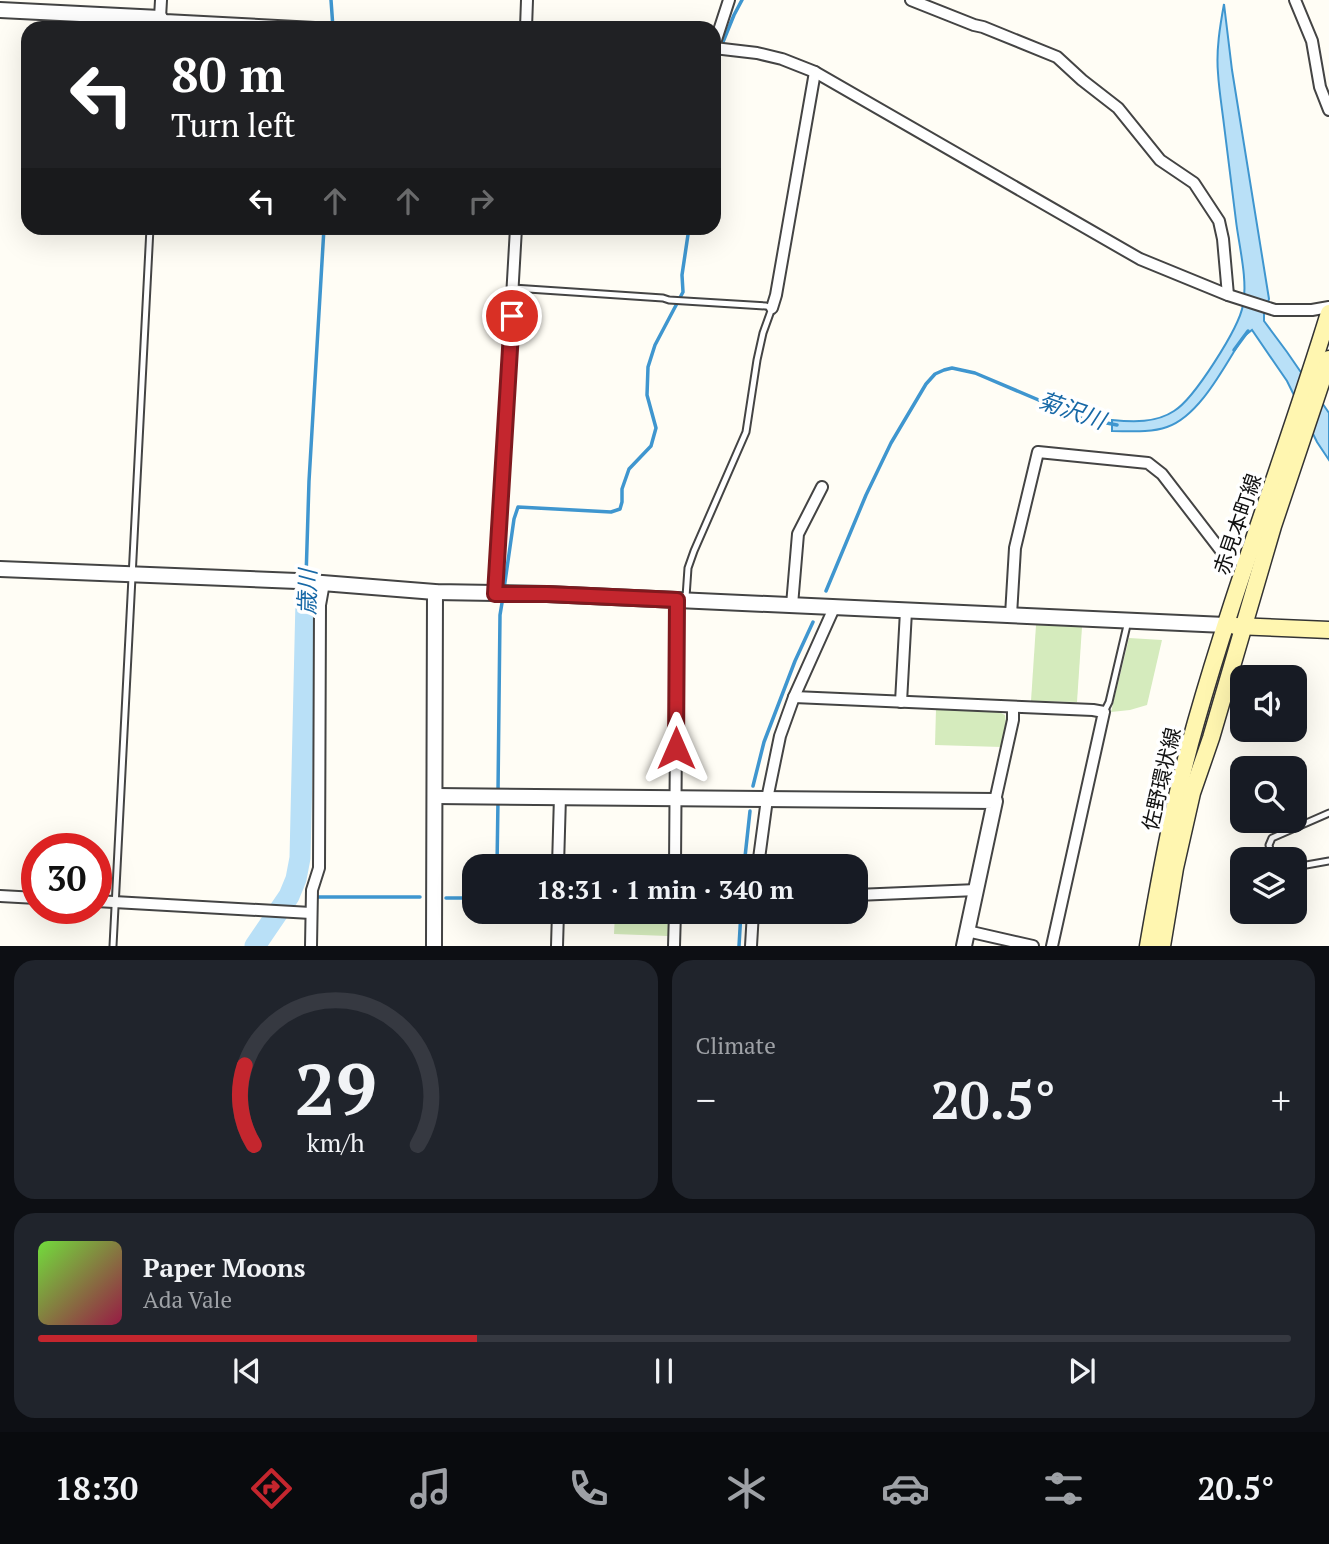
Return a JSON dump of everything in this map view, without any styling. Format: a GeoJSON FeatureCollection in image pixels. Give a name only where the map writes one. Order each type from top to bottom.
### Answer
{"type":"FeatureCollection","features":[{"type":"Feature","properties":{"kind":"main road"},"geometry":{"type":"LineString","coordinates":[[1300,424],[1317,376],[1329,313]]}},
{"type":"Feature","properties":{"kind":"main road"},"geometry":{"type":"LineString","coordinates":[[1317,376],[1329,359]]}},
{"type":"Feature","properties":{"kind":"main road","name":"赤見本町線"},"geometry":{"type":"LineString","coordinates":[[1225,625],[1245,563],[1300,424]]}},
{"type":"Feature","properties":{"kind":"main road","name":"赤見本町線"},"geometry":{"type":"LineString","coordinates":[[1243,626],[1300,424]]}},
{"type":"Feature","properties":{"kind":"main road"},"geometry":{"type":"LineString","coordinates":[[1225,625],[1329,630]]}},
{"type":"Feature","properties":{"kind":"main road","name":"佐野環状線"},"geometry":{"type":"LineString","coordinates":[[1149,946],[1178,792],[1225,625]]}},
{"type":"Feature","properties":{"kind":"main road","name":"佐野環状線"},"geometry":{"type":"LineString","coordinates":[[1162,946],[1175,868],[1192,793],[1243,626]]}},
{"type":"Feature","properties":{"kind":"street"},"geometry":{"type":"LineString","coordinates":[[160,21],[161,0]]}},
{"type":"Feature","properties":{"kind":"street"},"geometry":{"type":"LineString","coordinates":[[526,21],[527,0]]}},
{"type":"Feature","properties":{"kind":"street"},"geometry":{"type":"LineString","coordinates":[[721,25],[729,0]]}},
{"type":"Feature","properties":{"kind":"street"},"geometry":{"type":"LineString","coordinates":[[911,0],[1057,57],[1118,108],[1160,160],[1194,183],[1208,202],[1221,230],[1228,295]]}},
{"type":"Feature","properties":{"kind":"street"},"geometry":{"type":"LineString","coordinates":[[1295,0],[1312,41],[1320,88],[1329,110]]}},
{"type":"Feature","properties":{"kind":"street"},"geometry":{"type":"LineString","coordinates":[[0,10],[135,21]]}},
{"type":"Feature","properties":{"kind":"street"},"geometry":{"type":"LineString","coordinates":[[163,21],[184,21]]}},
{"type":"Feature","properties":{"kind":"street"},"geometry":{"type":"LineString","coordinates":[[721,48],[782,59],[815,72],[1140,259],[1228,295],[1268,308],[1284,311],[1329,307]]}},
{"type":"Feature","properties":{"kind":"street"},"geometry":{"type":"LineString","coordinates":[[772,308],[815,72]]}},
{"type":"Feature","properties":{"kind":"street"},"geometry":{"type":"LineString","coordinates":[[495,594],[516,235]]}},
{"type":"Feature","properties":{"kind":"street"},"geometry":{"type":"LineString","coordinates":[[1011,615],[1015,548],[1038,452],[1149,463],[1163,474],[1222,552],[1245,563]]}},
{"type":"Feature","properties":{"kind":"street"},"geometry":{"type":"LineString","coordinates":[[792,606],[798,534],[822,487]]}},
{"type":"Feature","properties":{"kind":"street"},"geometry":{"type":"LineString","coordinates":[[0,569],[311,582],[435,592],[547,594],[1225,625]]}},
{"type":"Feature","properties":{"kind":"street"},"geometry":{"type":"LineString","coordinates":[[311,582],[320,605],[319,868],[312,890],[311,946]]}},
{"type":"Feature","properties":{"kind":"street"},"geometry":{"type":"LineString","coordinates":[[434,946],[435,592]]}},
{"type":"Feature","properties":{"kind":"street"},"geometry":{"type":"LineString","coordinates":[[675,854],[682,600]]}},
{"type":"Feature","properties":{"kind":"street"},"geometry":{"type":"LineString","coordinates":[[760,854],[780,736],[794,697],[834,608]]}},
{"type":"Feature","properties":{"kind":"street"},"geometry":{"type":"LineString","coordinates":[[901,702],[906,611]]}},
{"type":"Feature","properties":{"kind":"street"},"geometry":{"type":"LineString","coordinates":[[794,697],[1104,712],[1052,946]]}},
{"type":"Feature","properties":{"kind":"street"},"geometry":{"type":"LineString","coordinates":[[1013,707],[1013,720],[966,938],[1033,946]]}},
{"type":"Feature","properties":{"kind":"street"},"geometry":{"type":"LineString","coordinates":[[436,796],[995,801]]}},
{"type":"Feature","properties":{"kind":"street"},"geometry":{"type":"LineString","coordinates":[[558,854],[560,796]]}},
{"type":"Feature","properties":{"kind":"street"},"geometry":{"type":"LineString","coordinates":[[868,895],[977,890]]}},
{"type":"Feature","properties":{"kind":"street"},"geometry":{"type":"LineString","coordinates":[[0,896],[21,897]]}},
{"type":"Feature","properties":{"kind":"street"},"geometry":{"type":"LineString","coordinates":[[112,902],[311,913]]}},
{"type":"Feature","properties":{"kind":"street"},"geometry":{"type":"LineString","coordinates":[[557,946],[558,924]]}},
{"type":"Feature","properties":{"kind":"street"},"geometry":{"type":"LineString","coordinates":[[674,946],[675,924]]}},
{"type":"Feature","properties":{"kind":"street"},"geometry":{"type":"LineString","coordinates":[[751,946],[752,924]]}},
{"type":"Feature","properties":{"kind":"lane"},"geometry":{"type":"LineString","coordinates":[[113,946],[150,235]]}},
{"type":"Feature","properties":{"kind":"lane"},"geometry":{"type":"LineString","coordinates":[[513,288],[772,308],[757,359],[746,432],[694,551],[682,600]]}},
{"type":"Feature","properties":{"kind":"lane"},"geometry":{"type":"LineString","coordinates":[[1104,712],[1109,702],[1128,621]]}},
{"type":"Feature","properties":{"kind":"lane"},"geometry":{"type":"LineString","coordinates":[[1269,847],[1272,838],[1329,813]]}},
{"type":"Feature","properties":{"kind":"lane"},"geometry":{"type":"LineString","coordinates":[[1307,865],[1329,861]]}},
{"type":"Feature","properties":{"kind":"green space"},"geometry":{"type":"Polygon","coordinates":[[[1036,625],[1082,627],[1077,702],[1031,701],[1036,625]]]}},
{"type":"Feature","properties":{"kind":"green space"},"geometry":{"type":"Polygon","coordinates":[[[1129,638],[1162,640],[1147,705],[1111,712],[1129,638]]]}},
{"type":"Feature","properties":{"kind":"green space"},"geometry":{"type":"Polygon","coordinates":[[[936,709],[999,712],[1005,715],[1001,747],[935,745],[936,709]]]}},
{"type":"Feature","properties":{"kind":"green space"},"geometry":{"type":"Polygon","coordinates":[[[614,924],[668,924],[668,936],[614,934],[614,924]]]}},
{"type":"Feature","properties":{"kind":"water"},"geometry":{"type":"Polygon","coordinates":[[[1224,4],[1269,299],[1264,321],[1329,413],[1329,460],[1317,442],[1287,381],[1252,330],[1243,337],[1201,401],[1179,421],[1154,430],[1112,431],[1112,420],[1152,420],[1167,415],[1183,404],[1225,345],[1243,305],[1244,274],[1218,73],[1218,47],[1224,4]]]}},
{"type":"Feature","properties":{"kind":"waterway","name":"歳川"},"geometry":{"type":"LineString","coordinates":[[331,0],[332,21]]}},
{"type":"Feature","properties":{"kind":"waterway"},"geometry":{"type":"LineString","coordinates":[[721,47],[742,0]]}},
{"type":"Feature","properties":{"kind":"waterway","name":"歳川"},"geometry":{"type":"LineString","coordinates":[[306,578],[324,235]]}},
{"type":"Feature","properties":{"kind":"waterway"},"geometry":{"type":"LineString","coordinates":[[504,589],[518,507],[611,512],[620,509],[622,489],[629,469],[651,446],[656,428],[647,395],[648,367],[655,345],[683,292],[682,275],[688,235]]}},
{"type":"Feature","properties":{"kind":"waterway","name":"菊沢川"},"geometry":{"type":"LineString","coordinates":[[1234,350],[1248,331]]}},
{"type":"Feature","properties":{"kind":"waterway","name":"菊沢川"},"geometry":{"type":"LineString","coordinates":[[826,591],[891,443],[926,384],[935,374],[952,368],[975,373],[1081,418],[1117,425]]}},
{"type":"Feature","properties":{"kind":"waterway","name":"歳川"},"geometry":{"type":"LineString","coordinates":[[306,586],[306,600]]}},
{"type":"Feature","properties":{"kind":"waterway"},"geometry":{"type":"LineString","coordinates":[[498,792],[500,615],[503,597]]}},
{"type":"Feature","properties":{"kind":"waterway","name":"歳川"},"geometry":{"type":"LineString","coordinates":[[255,946],[289,896],[300,858],[306,600]]}},
{"type":"Feature","properties":{"kind":"waterway","name":"菊沢川"},"geometry":{"type":"LineString","coordinates":[[753,786],[764,742],[813,622]]}},
{"type":"Feature","properties":{"kind":"waterway"},"geometry":{"type":"LineString","coordinates":[[497,854],[498,800]]}},
{"type":"Feature","properties":{"kind":"waterway","name":"菊沢川"},"geometry":{"type":"LineString","coordinates":[[745,854],[750,811]]}},
{"type":"Feature","properties":{"kind":"waterway"},"geometry":{"type":"LineString","coordinates":[[315,897],[420,897]]}},
{"type":"Feature","properties":{"kind":"waterway"},"geometry":{"type":"LineString","coordinates":[[446,898],[462,898]]}},
{"type":"Feature","properties":{"kind":"waterway","name":"菊沢川"},"geometry":{"type":"LineString","coordinates":[[739,946],[740,924]]}},
{"type":"Feature","properties":{"kind":"route"},"geometry":{"type":"LineString","coordinates":[[512,316],[495,594],[677,600],[676,748]]}}]}
